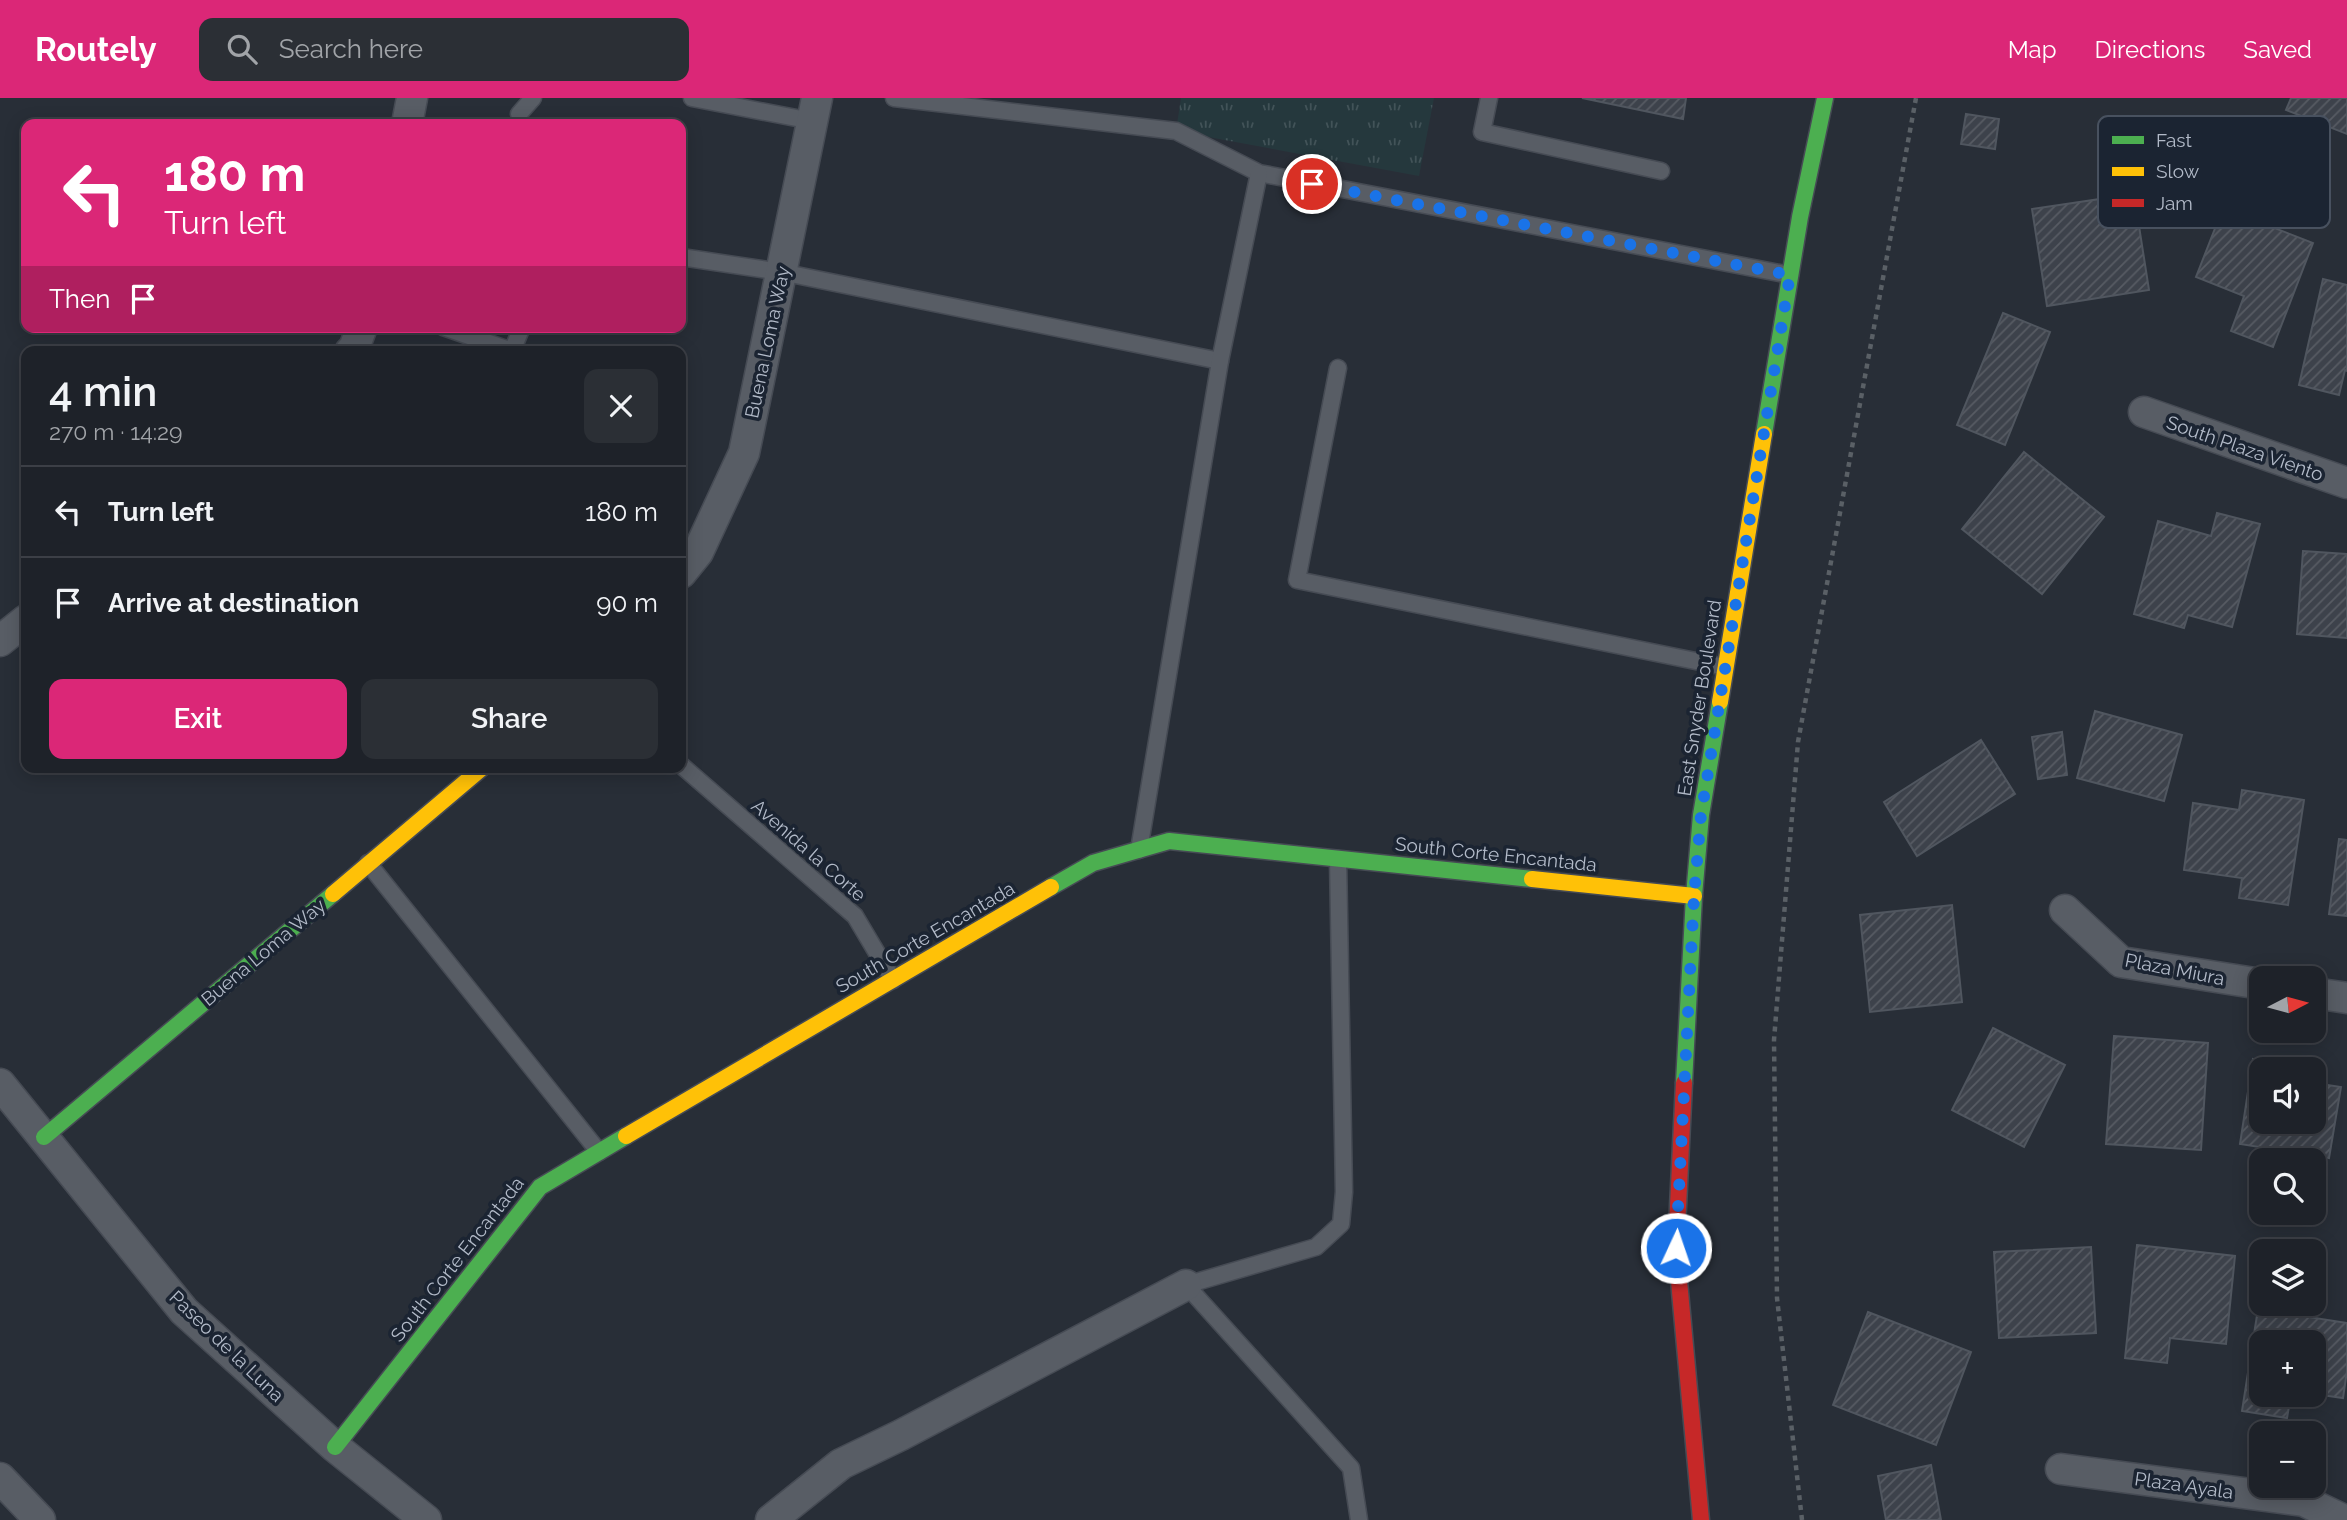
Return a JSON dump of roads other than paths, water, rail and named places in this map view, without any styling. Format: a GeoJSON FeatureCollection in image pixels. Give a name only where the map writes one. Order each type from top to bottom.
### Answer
{"type":"FeatureCollection","features":[{"type":"Feature","properties":{"kind":"street"},"geometry":{"type":"LineString","coordinates":[[408,119],[412,98]]}},
{"type":"Feature","properties":{"kind":"street","name":"East Snyder Boulevard"},"geometry":{"type":"LineString","coordinates":[[1701,1520],[1676,1248],[1694,896],[1701,815],[1790,275],[1825,98]]}},
{"type":"Feature","properties":{"kind":"street","name":"Buena Loma Way"},"geometry":{"type":"LineString","coordinates":[[686,567],[698,552],[744,453],[815,110]]}},
{"type":"Feature","properties":{"kind":"street","name":"South Plaza Viento"},"geometry":{"type":"LineString","coordinates":[[2144,412],[2347,483]]}},
{"type":"Feature","properties":{"kind":"street"},"geometry":{"type":"LineString","coordinates":[[0,641],[21,624]]}},
{"type":"Feature","properties":{"kind":"street","name":"Buena Loma Way"},"geometry":{"type":"LineString","coordinates":[[44,1136],[476,773]]}},
{"type":"Feature","properties":{"kind":"street","name":"South Corte Encantada"},"geometry":{"type":"LineString","coordinates":[[335,1447],[540,1186],[1093,863],[1169,841],[1694,896]]}},
{"type":"Feature","properties":{"kind":"street","name":"Plaza Miura"},"geometry":{"type":"LineString","coordinates":[[2065,910],[2121,961],[2249,982]]}},
{"type":"Feature","properties":{"kind":"street"},"geometry":{"type":"LineString","coordinates":[[2326,995],[2347,998]]}},
{"type":"Feature","properties":{"kind":"street","name":"Paseo de la Luna"},"geometry":{"type":"LineString","coordinates":[[0,1084],[184,1311],[335,1447],[426,1520]]}},
{"type":"Feature","properties":{"kind":"street"},"geometry":{"type":"LineString","coordinates":[[771,1520],[841,1464],[1186,1285]]}},
{"type":"Feature","properties":{"kind":"street","name":"Plaza Ayala"},"geometry":{"type":"LineString","coordinates":[[2061,1469],[2304,1501],[2344,1520]]}},
{"type":"Feature","properties":{"kind":"street"},"geometry":{"type":"LineString","coordinates":[[0,1478],[40,1520]]}},
{"type":"Feature","properties":{"kind":"lane"},"geometry":{"type":"LineString","coordinates":[[519,114],[533,98]]}},
{"type":"Feature","properties":{"kind":"lane"},"geometry":{"type":"LineString","coordinates":[[692,98],[815,110]]}},
{"type":"Feature","properties":{"kind":"lane"},"geometry":{"type":"LineString","coordinates":[[894,98],[1176,131],[1259,173],[1790,275]]}},
{"type":"Feature","properties":{"kind":"lane"},"geometry":{"type":"LineString","coordinates":[[1489,98],[1482,132],[1661,171]]}},
{"type":"Feature","properties":{"kind":"lane"},"geometry":{"type":"LineString","coordinates":[[1139,850],[1220,361],[1259,173]]}},
{"type":"Feature","properties":{"kind":"lane"},"geometry":{"type":"LineString","coordinates":[[686,258],[781,272],[1220,361]]}},
{"type":"Feature","properties":{"kind":"lane"},"geometry":{"type":"LineString","coordinates":[[460,333],[498,346]]}},
{"type":"Feature","properties":{"kind":"lane"},"geometry":{"type":"LineString","coordinates":[[1339,368],[1297,580],[1725,667]]}},
{"type":"Feature","properties":{"kind":"lane","name":"Avenida la Corte"},"geometry":{"type":"LineString","coordinates":[[686,769],[855,916],[893,980]]}},
{"type":"Feature","properties":{"kind":"lane"},"geometry":{"type":"LineString","coordinates":[[1338,859],[1344,1192],[1341,1224],[1316,1247],[1186,1285],[1351,1468],[1359,1520]]}},
{"type":"Feature","properties":{"kind":"lane"},"geometry":{"type":"LineString","coordinates":[[368,863],[598,1152]]}}]}
